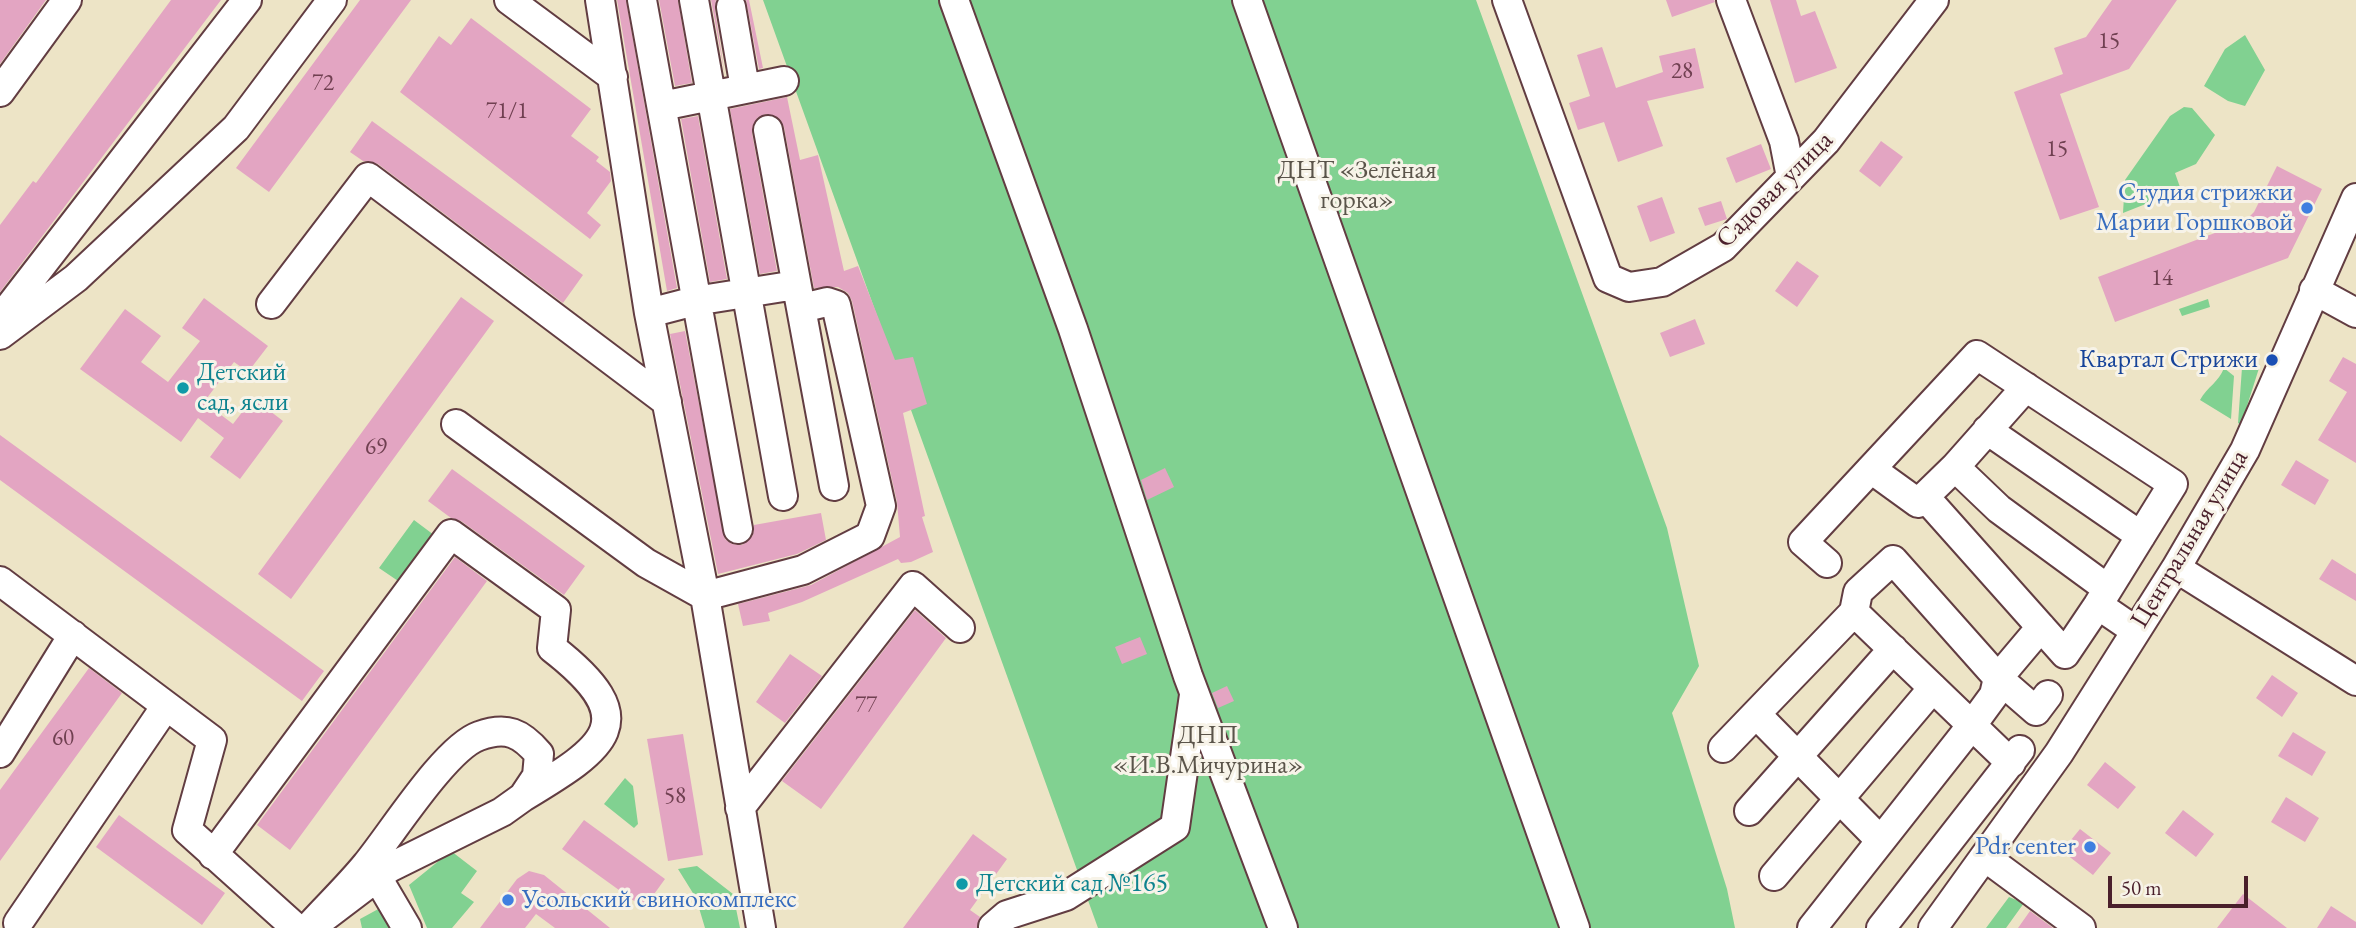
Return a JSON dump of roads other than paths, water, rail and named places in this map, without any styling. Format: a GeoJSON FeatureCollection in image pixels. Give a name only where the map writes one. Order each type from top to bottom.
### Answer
{"type":"FeatureCollection","features":[{"type":"Feature","properties":{"kind":"street"},"geometry":{"type":"LineString","coordinates":[[0,92],[67,0]]}},
{"type":"Feature","properties":{"kind":"street"},"geometry":{"type":"LineString","coordinates":[[0,319],[247,0]]}},
{"type":"Feature","properties":{"kind":"street"},"geometry":{"type":"LineString","coordinates":[[0,335],[76,278],[236,128],[332,0]]}},
{"type":"Feature","properties":{"kind":"street"},"geometry":{"type":"LineString","coordinates":[[509,0],[613,77]]}},
{"type":"Feature","properties":{"kind":"street"},"geometry":{"type":"LineString","coordinates":[[600,0],[649,313],[705,596],[761,928]]}},
{"type":"Feature","properties":{"kind":"street"},"geometry":{"type":"LineString","coordinates":[[642,0],[658,102],[662,106],[738,528]]}},
{"type":"Feature","properties":{"kind":"street"},"geometry":{"type":"LineString","coordinates":[[694,0],[783,496]]}},
{"type":"Feature","properties":{"kind":"street"},"geometry":{"type":"LineString","coordinates":[[954,0],[1073,329],[1195,692],[1283,928]]}},
{"type":"Feature","properties":{"kind":"street"},"geometry":{"type":"LineString","coordinates":[[1247,0],[1575,928]]}},
{"type":"Feature","properties":{"kind":"street","name":"Садовая улица"},"geometry":{"type":"LineString","coordinates":[[1507,0],[1608,278],[1629,287],[1662,282],[1723,247],[1826,141],[1934,0]]}},
{"type":"Feature","properties":{"kind":"street"},"geometry":{"type":"LineString","coordinates":[[1731,0],[1784,141],[1791,177]]}},
{"type":"Feature","properties":{"kind":"street"},"geometry":{"type":"LineString","coordinates":[[731,7],[745,88]]}},
{"type":"Feature","properties":{"kind":"street"},"geometry":{"type":"LineString","coordinates":[[662,106],[784,81]]}},
{"type":"Feature","properties":{"kind":"street"},"geometry":{"type":"LineString","coordinates":[[768,130],[834,486]]}},
{"type":"Feature","properties":{"kind":"street"},"geometry":{"type":"LineString","coordinates":[[271,304],[368,177],[667,402]]}},
{"type":"Feature","properties":{"kind":"street","name":"Центральная улица"},"geometry":{"type":"LineString","coordinates":[[1933,928],[2059,753],[2176,568],[2245,450],[2356,198]]}},
{"type":"Feature","properties":{"kind":"street"},"geometry":{"type":"LineString","coordinates":[[2314,290],[2356,313]]}},
{"type":"Feature","properties":{"kind":"street"},"geometry":{"type":"LineString","coordinates":[[456,424],[646,563],[705,596],[813,566],[870,536],[881,506],[836,305],[799,296],[747,293],[695,301],[649,313]]}},
{"type":"Feature","properties":{"kind":"street"},"geometry":{"type":"LineString","coordinates":[[1827,563],[1803,542],[1977,355],[2173,484],[2065,654],[1924,496]]}},
{"type":"Feature","properties":{"kind":"street"},"geometry":{"type":"LineString","coordinates":[[1871,469],[1918,503],[1955,467],[2025,387]]}},
{"type":"Feature","properties":{"kind":"street"},"geometry":{"type":"LineString","coordinates":[[1987,430],[2141,536]]}},
{"type":"Feature","properties":{"kind":"street"},"geometry":{"type":"LineString","coordinates":[[1955,467],[1998,509],[2103,597],[2136,631]]}},
{"type":"Feature","properties":{"kind":"street"},"geometry":{"type":"LineString","coordinates":[[213,855],[450,534],[556,610],[551,648],[580,670],[601,696],[608,720],[598,745],[584,758],[502,812],[371,872]]}},
{"type":"Feature","properties":{"kind":"street"},"geometry":{"type":"LineString","coordinates":[[1723,748],[1854,612],[1858,592],[1893,560],[1998,678],[2036,711],[2048,695]]}},
{"type":"Feature","properties":{"kind":"street"},"geometry":{"type":"LineString","coordinates":[[2176,568],[2356,681]]}},
{"type":"Feature","properties":{"kind":"street"},"geometry":{"type":"LineString","coordinates":[[0,581],[212,740],[187,830],[296,928]]}},
{"type":"Feature","properties":{"kind":"street"},"geometry":{"type":"LineString","coordinates":[[740,808],[913,586],[960,628]]}},
{"type":"Feature","properties":{"kind":"street"},"geometry":{"type":"LineString","coordinates":[[1854,612],[1972,725],[2015,756],[1881,928]]}},
{"type":"Feature","properties":{"kind":"street"},"geometry":{"type":"LineString","coordinates":[[1812,928],[1879,839],[1972,725],[1994,695],[1998,678],[2041,628]]}},
{"type":"Feature","properties":{"kind":"street"},"geometry":{"type":"LineString","coordinates":[[0,753],[74,635]]}},
{"type":"Feature","properties":{"kind":"street"},"geometry":{"type":"LineString","coordinates":[[1749,811],[1893,649]]}},
{"type":"Feature","properties":{"kind":"street"},"geometry":{"type":"LineString","coordinates":[[1774,876],[1933,688]]}},
{"type":"Feature","properties":{"kind":"street"},"geometry":{"type":"LineString","coordinates":[[993,927],[1007,915],[1066,896],[1175,827],[1195,692]]}},
{"type":"Feature","properties":{"kind":"street"},"geometry":{"type":"LineString","coordinates":[[18,923],[166,706]]}},
{"type":"Feature","properties":{"kind":"street"},"geometry":{"type":"LineString","coordinates":[[1756,714],[1796,758],[1879,839]]}},
{"type":"Feature","properties":{"kind":"street"},"geometry":{"type":"LineString","coordinates":[[309,928],[371,872],[426,787],[476,737],[502,731],[525,737],[539,754],[537,776],[523,797]]}},
{"type":"Feature","properties":{"kind":"street"},"geometry":{"type":"LineString","coordinates":[[1984,857],[2081,928]]}},
{"type":"Feature","properties":{"kind":"street"},"geometry":{"type":"LineString","coordinates":[[371,872],[407,928]]}},
{"type":"Feature","properties":{"kind":"place","name":"Студия стрижки Марии Горшковой"},"geometry":{"type":"Point","coordinates":[2307,208]}},
{"type":"Feature","properties":{"kind":"place","name":"Квартал Стрижи"},"geometry":{"type":"Point","coordinates":[2272,360]}},
{"type":"Feature","properties":{"kind":"place","name":"Детский сад, ясли"},"geometry":{"type":"Point","coordinates":[183,388]}},
{"type":"Feature","properties":{"kind":"place","name":"Pdr center"},"geometry":{"type":"Point","coordinates":[2090,847]}},
{"type":"Feature","properties":{"kind":"place","name":"Детский сад №165"},"geometry":{"type":"Point","coordinates":[962,884]}},
{"type":"Feature","properties":{"kind":"place","name":"Усольский свинокомплекс"},"geometry":{"type":"Point","coordinates":[508,900]}},
{"type":"Feature","properties":{"kind":"park label","name":"ДНТ «Зелёная горка»"},"geometry":{"type":"Point","coordinates":[1357,186]}},
{"type":"Feature","properties":{"kind":"park label","name":"ДНП «И.В.Мичурина»"},"geometry":{"type":"Point","coordinates":[1208,751]}}]}
